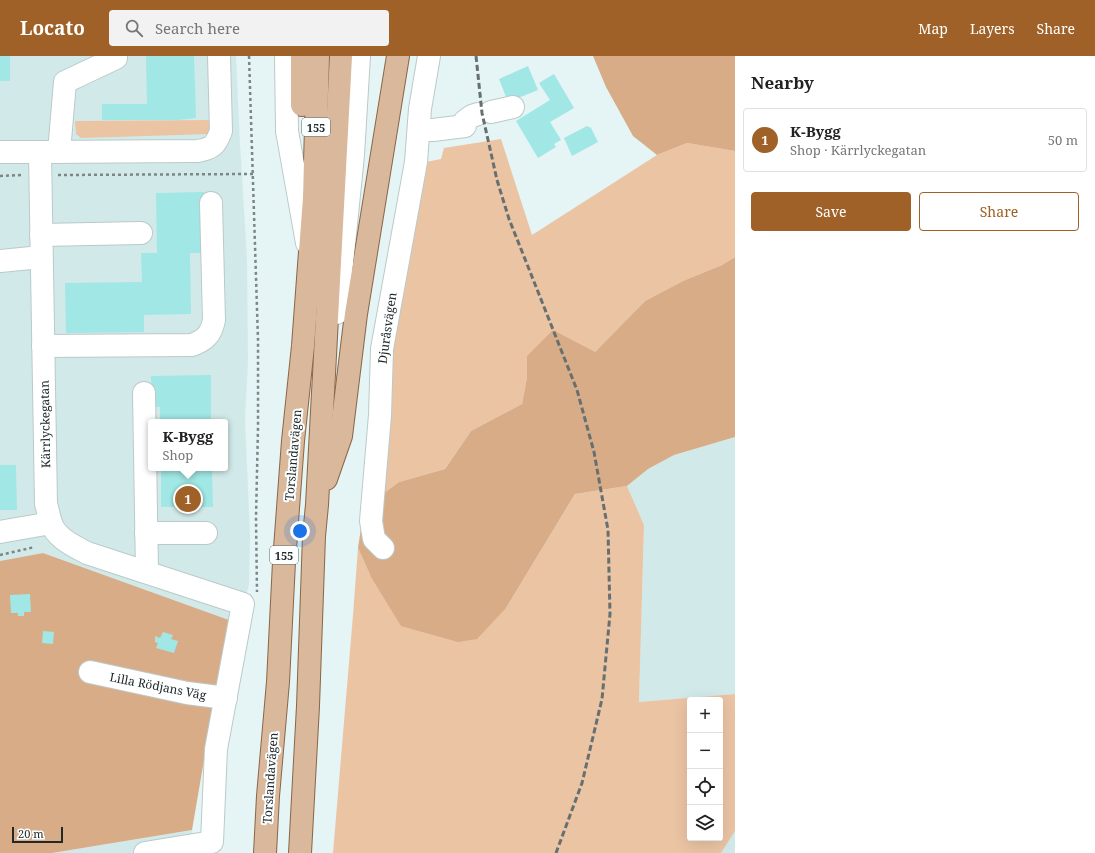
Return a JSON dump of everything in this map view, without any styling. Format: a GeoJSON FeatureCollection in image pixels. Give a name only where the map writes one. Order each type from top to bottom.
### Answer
{"type":"FeatureCollection","features":[{"type":"Feature","properties":{"kind":"main road"},"geometry":{"type":"LineString","coordinates":[[302,56],[302,122],[314,198]]}},
{"type":"Feature","properties":{"kind":"main road","name":"Torslandavägen"},"geometry":{"type":"LineString","coordinates":[[265,853],[268,796],[278,682],[284,562],[314,198],[318,56]]}},
{"type":"Feature","properties":{"kind":"main road","name":"Torslandavägen"},"geometry":{"type":"LineString","coordinates":[[300,853],[308,706],[314,536],[317,505],[340,56]]}},
{"type":"Feature","properties":{"kind":"main road"},"geometry":{"type":"LineString","coordinates":[[317,505],[341,436],[356,314],[398,56]]}},
{"type":"Feature","properties":{"kind":"street"},"geometry":{"type":"LineString","coordinates":[[0,152],[197,151],[207,149],[218,139],[221,130],[219,56]]}},
{"type":"Feature","properties":{"kind":"street"},"geometry":{"type":"LineString","coordinates":[[286,56],[287,131],[310,257]]}},
{"type":"Feature","properties":{"kind":"street"},"geometry":{"type":"LineString","coordinates":[[317,505],[353,155],[359,56]]}},
{"type":"Feature","properties":{"kind":"street","name":"Djuråsvägen"},"geometry":{"type":"LineString","coordinates":[[383,548],[374,539],[371,521],[380,415],[382,349],[416,162],[420,109],[429,56]]}},
{"type":"Feature","properties":{"kind":"street","name":"Kärrlyckegatan"},"geometry":{"type":"LineString","coordinates":[[116,58],[65,82],[49,152],[40,175],[46,504],[51,523],[57,533],[70,544],[87,552],[147,572],[250,600]]}},
{"type":"Feature","properties":{"kind":"street"},"geometry":{"type":"LineString","coordinates":[[419,130],[433,130],[513,106]]}},
{"type":"Feature","properties":{"kind":"street"},"geometry":{"type":"LineString","coordinates":[[43,346],[192,345],[199,342],[212,330],[214,320],[211,203]]}},
{"type":"Feature","properties":{"kind":"street"},"geometry":{"type":"LineString","coordinates":[[41,235],[141,233]]}},
{"type":"Feature","properties":{"kind":"street"},"geometry":{"type":"LineString","coordinates":[[0,261],[41,257]]}},
{"type":"Feature","properties":{"kind":"street"},"geometry":{"type":"LineString","coordinates":[[144,393],[147,572]]}},
{"type":"Feature","properties":{"kind":"street"},"geometry":{"type":"LineString","coordinates":[[0,532],[51,523]]}},
{"type":"Feature","properties":{"kind":"street"},"geometry":{"type":"LineString","coordinates":[[146,533],[206,533]]}},
{"type":"Feature","properties":{"kind":"street"},"geometry":{"type":"LineString","coordinates":[[146,853],[212,842],[216,749],[226,698],[250,600]]}},
{"type":"Feature","properties":{"kind":"street","name":"Lilla Rödjans Väg"},"geometry":{"type":"LineString","coordinates":[[90,672],[187,693],[226,698]]}},
{"type":"Feature","properties":{"kind":"path"},"geometry":{"type":"LineString","coordinates":[[249,56],[258,340],[256,518],[250,600]]}},
{"type":"Feature","properties":{"kind":"path"},"geometry":{"type":"LineString","coordinates":[[0,176],[253,174]]}},
{"type":"Feature","properties":{"kind":"shaded area"},"geometry":{"type":"Polygon","coordinates":[[[0,56],[236,56],[247,259],[248,362],[245,418],[250,535],[249,584],[240,624],[43,553],[0,561],[0,56]]]}},
{"type":"Feature","properties":{"kind":"shaded area"},"geometry":{"type":"Polygon","coordinates":[[[593,56],[735,56],[735,151],[687,143],[657,155],[633,136],[606,87],[593,56]]]}},
{"type":"Feature","properties":{"kind":"shaded area"},"geometry":{"type":"Polygon","coordinates":[[[213,120],[211,134],[81,138],[76,134],[75,121],[213,120]]]}},
{"type":"Feature","properties":{"kind":"shaded area"},"geometry":{"type":"Polygon","coordinates":[[[501,139],[532,235],[657,155],[687,143],[735,151],[735,257],[722,265],[683,281],[645,301],[595,352],[527,356],[527,377],[522,404],[471,431],[445,469],[399,482],[364,508],[406,166],[441,159],[444,148],[501,139]]]}},
{"type":"Feature","properties":{"kind":"shaded area"},"geometry":{"type":"Polygon","coordinates":[[[735,257],[735,437],[674,455],[648,469],[627,486],[575,494],[506,608],[477,639],[458,642],[401,626],[371,577],[358,548],[364,508],[399,482],[445,469],[471,431],[522,404],[527,377],[527,356],[553,330],[595,352],[645,301],[683,281],[722,265],[735,257]]]}},
{"type":"Feature","properties":{"kind":"shaded area"},"geometry":{"type":"Polygon","coordinates":[[[735,437],[735,694],[639,702],[644,525],[627,486],[648,469],[674,455],[735,437]]]}},
{"type":"Feature","properties":{"kind":"shaded area"},"geometry":{"type":"Polygon","coordinates":[[[627,486],[644,525],[639,702],[687,698],[687,841],[723,841],[723,697],[699,697],[735,694],[735,831],[721,853],[333,853],[358,548],[371,577],[506,608],[575,494],[627,486]]]}},
{"type":"Feature","properties":{"kind":"shaded area"},"geometry":{"type":"Polygon","coordinates":[[[43,553],[240,624],[209,731],[192,830],[52,853],[0,853],[0,561],[43,553]]]}},
{"type":"Feature","properties":{"kind":"shaded area"},"geometry":{"type":"Polygon","coordinates":[[[192,830],[193,853],[52,853],[192,830]]]}},
{"type":"Feature","properties":{"kind":"shaded area"},"geometry":{"type":"Polygon","coordinates":[[[735,831],[735,853],[721,853],[735,831]]]}},
{"type":"Feature","properties":{"kind":"building"},"geometry":{"type":"Polygon","coordinates":[[[0,56],[10,56],[10,81],[0,81],[0,56]]]}},
{"type":"Feature","properties":{"kind":"building"},"geometry":{"type":"Polygon","coordinates":[[[146,56],[194,56],[196,118],[178,120],[102,120],[102,104],[147,104],[146,56]]]}},
{"type":"Feature","properties":{"kind":"building"},"geometry":{"type":"Polygon","coordinates":[[[528,66],[538,90],[508,102],[499,79],[528,66]]]}},
{"type":"Feature","properties":{"kind":"building"},"geometry":{"type":"Polygon","coordinates":[[[554,74],[574,108],[550,122],[561,140],[554,144],[556,147],[538,158],[516,121],[550,100],[539,83],[554,74]]]}},
{"type":"Feature","properties":{"kind":"building"},"geometry":{"type":"Polygon","coordinates":[[[587,126],[591,128],[598,142],[572,156],[564,138],[587,126]]]}},
{"type":"Feature","properties":{"kind":"building"},"geometry":{"type":"Polygon","coordinates":[[[204,192],[205,253],[190,253],[191,314],[144,315],[144,332],[66,333],[65,283],[142,282],[141,253],[157,253],[156,193],[204,192]]]}},
{"type":"Feature","properties":{"kind":"building"},"geometry":{"type":"Polygon","coordinates":[[[211,375],[211,419],[160,419],[160,407],[152,407],[151,376],[211,375]]]}},
{"type":"Feature","properties":{"kind":"building"},"geometry":{"type":"Polygon","coordinates":[[[0,465],[16,465],[17,510],[0,510],[0,465]]]}},
{"type":"Feature","properties":{"kind":"building"},"geometry":{"type":"Polygon","coordinates":[[[161,471],[212,471],[213,507],[161,507],[161,471]]]}},
{"type":"Feature","properties":{"kind":"building"},"geometry":{"type":"Polygon","coordinates":[[[30,594],[31,612],[24,612],[24,616],[18,616],[18,613],[11,613],[10,595],[30,594]]]}},
{"type":"Feature","properties":{"kind":"building"},"geometry":{"type":"Polygon","coordinates":[[[43,631],[54,632],[53,644],[42,643],[43,631]]]}},
{"type":"Feature","properties":{"kind":"building"},"geometry":{"type":"Polygon","coordinates":[[[163,632],[173,635],[171,639],[178,641],[174,653],[156,648],[158,643],[155,642],[155,636],[160,638],[163,632]]]}},
{"type":"Feature","properties":{"kind":"railway"},"geometry":{"type":"LineString","coordinates":[[476,56],[482,113],[497,180],[509,219],[577,390],[594,452],[608,530],[610,614],[602,699],[582,783],[556,853]]}},
{"type":"Feature","properties":{"kind":"place","name":"K-Bygg"},"geometry":{"type":"Point","coordinates":[188,499]}}]}
